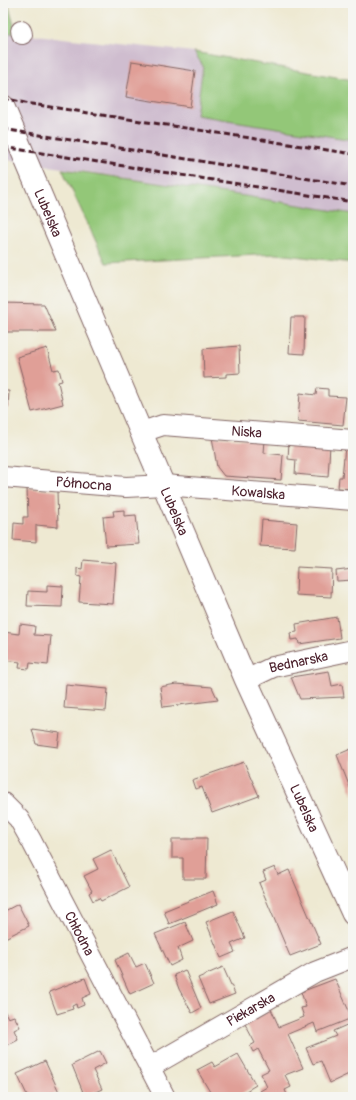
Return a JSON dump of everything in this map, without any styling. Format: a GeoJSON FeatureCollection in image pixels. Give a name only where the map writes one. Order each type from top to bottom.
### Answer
{"type":"FeatureCollection","features":[{"type":"Feature","properties":{"kind":"main road","name":"Lubelska"},"geometry":{"type":"LineString","coordinates":[[3,106],[246,680],[353,914]]}},
{"type":"Feature","properties":{"kind":"street","name":"Niska"},"geometry":{"type":"LineString","coordinates":[[142,432],[163,425],[353,440]]}},
{"type":"Feature","properties":{"kind":"street","name":"Północna"},"geometry":{"type":"LineString","coordinates":[[3,477],[126,487],[164,485]]}},
{"type":"Feature","properties":{"kind":"street","name":"Kowalska"},"geometry":{"type":"LineString","coordinates":[[164,485],[353,500]]}},
{"type":"Feature","properties":{"kind":"street","name":"Bednarska"},"geometry":{"type":"LineString","coordinates":[[246,680],[273,667],[353,650]]}},
{"type":"Feature","properties":{"kind":"street","name":"Chłodna"},"geometry":{"type":"LineString","coordinates":[[3,803],[19,819],[32,842],[166,1097]]}},
{"type":"Feature","properties":{"kind":"street","name":"Piekarska"},"geometry":{"type":"LineString","coordinates":[[150,1068],[315,972],[353,956]]}},
{"type":"Feature","properties":{"kind":"shaded area"},"geometry":{"type":"Polygon","coordinates":[[[3,33],[16,33],[194,52],[203,66],[197,115],[353,140],[353,214],[3,159],[3,33]]]}},
{"type":"Feature","properties":{"kind":"green space"},"geometry":{"type":"Polygon","coordinates":[[[3,3],[8,3],[16,33],[3,33],[3,3]]]}},
{"type":"Feature","properties":{"kind":"green space"},"geometry":{"type":"Polygon","coordinates":[[[194,52],[353,80],[353,140],[196,115],[203,66],[194,52]]]}},
{"type":"Feature","properties":{"kind":"green space"},"geometry":{"type":"Polygon","coordinates":[[[62,169],[245,196],[353,214],[353,263],[277,254],[106,263],[62,169]]]}},
{"type":"Feature","properties":{"kind":"building"},"geometry":{"type":"Polygon","coordinates":[[[132,61],[195,71],[190,107],[126,97],[132,61]]]}},
{"type":"Feature","properties":{"kind":"building"},"geometry":{"type":"Polygon","coordinates":[[[3,303],[44,304],[56,332],[3,332],[3,303]]]}},
{"type":"Feature","properties":{"kind":"building"},"geometry":{"type":"Polygon","coordinates":[[[291,317],[305,317],[304,354],[289,353],[291,317]]]}},
{"type":"Feature","properties":{"kind":"building"},"geometry":{"type":"Polygon","coordinates":[[[239,346],[240,373],[226,374],[226,377],[204,378],[203,349],[239,346]]]}},
{"type":"Feature","properties":{"kind":"building"},"geometry":{"type":"Polygon","coordinates":[[[47,348],[53,370],[59,369],[62,381],[58,382],[63,404],[32,412],[17,357],[47,348]]]}},
{"type":"Feature","properties":{"kind":"building"},"geometry":{"type":"Polygon","coordinates":[[[317,388],[328,389],[328,396],[346,397],[343,425],[298,421],[300,393],[316,395],[317,388]]]}},
{"type":"Feature","properties":{"kind":"building"},"geometry":{"type":"Polygon","coordinates":[[[3,391],[9,391],[8,408],[3,408],[3,391]]]}},
{"type":"Feature","properties":{"kind":"building"},"geometry":{"type":"Polygon","coordinates":[[[212,437],[265,440],[264,453],[283,455],[281,480],[224,476],[217,467],[212,437]]]}},
{"type":"Feature","properties":{"kind":"building"},"geometry":{"type":"Polygon","coordinates":[[[289,442],[330,445],[328,477],[295,474],[296,460],[288,459],[289,442]]]}},
{"type":"Feature","properties":{"kind":"building"},"geometry":{"type":"Polygon","coordinates":[[[345,447],[353,448],[353,489],[338,488],[339,477],[342,477],[345,447]]]}},
{"type":"Feature","properties":{"kind":"building"},"geometry":{"type":"Polygon","coordinates":[[[27,488],[57,491],[58,527],[36,525],[36,542],[13,540],[14,523],[23,524],[23,517],[28,517],[27,488]]]}},
{"type":"Feature","properties":{"kind":"building"},"geometry":{"type":"Polygon","coordinates":[[[124,510],[124,516],[136,515],[139,544],[106,546],[103,517],[114,516],[113,511],[124,510]]]}},
{"type":"Feature","properties":{"kind":"building"},"geometry":{"type":"Polygon","coordinates":[[[262,520],[297,523],[295,548],[260,546],[262,520]]]}},
{"type":"Feature","properties":{"kind":"building"},"geometry":{"type":"Polygon","coordinates":[[[83,560],[116,563],[113,604],[79,602],[81,577],[77,576],[77,568],[82,569],[83,560]]]}},
{"type":"Feature","properties":{"kind":"building"},"geometry":{"type":"Polygon","coordinates":[[[297,567],[332,569],[331,597],[296,595],[297,567]]]}},
{"type":"Feature","properties":{"kind":"building"},"geometry":{"type":"Polygon","coordinates":[[[353,569],[353,580],[337,581],[336,571],[353,569]]]}},
{"type":"Feature","properties":{"kind":"building"},"geometry":{"type":"Polygon","coordinates":[[[47,585],[63,586],[62,607],[27,606],[28,591],[47,592],[47,585]]]}},
{"type":"Feature","properties":{"kind":"building"},"geometry":{"type":"Polygon","coordinates":[[[337,617],[340,638],[299,644],[298,639],[291,640],[290,633],[297,632],[296,624],[337,617]]]}},
{"type":"Feature","properties":{"kind":"building"},"geometry":{"type":"Polygon","coordinates":[[[20,624],[35,626],[34,635],[51,636],[48,665],[30,663],[29,669],[19,668],[20,662],[3,660],[3,632],[19,634],[20,624]]]}},
{"type":"Feature","properties":{"kind":"building"},"geometry":{"type":"Polygon","coordinates":[[[329,671],[332,686],[342,684],[344,697],[300,699],[291,677],[329,671]]]}},
{"type":"Feature","properties":{"kind":"building"},"geometry":{"type":"Polygon","coordinates":[[[176,684],[212,687],[218,700],[163,707],[160,687],[176,684]]]}},
{"type":"Feature","properties":{"kind":"building"},"geometry":{"type":"Polygon","coordinates":[[[66,685],[108,689],[106,711],[64,708],[66,685]]]}},
{"type":"Feature","properties":{"kind":"building"},"geometry":{"type":"Polygon","coordinates":[[[32,729],[60,733],[58,747],[36,744],[32,729]]]}},
{"type":"Feature","properties":{"kind":"building"},"geometry":{"type":"Polygon","coordinates":[[[353,748],[353,795],[337,755],[353,748]]]}},
{"type":"Feature","properties":{"kind":"building"},"geometry":{"type":"Polygon","coordinates":[[[244,762],[259,796],[212,813],[202,787],[195,789],[192,780],[244,762]]]}},
{"type":"Feature","properties":{"kind":"building"},"geometry":{"type":"Polygon","coordinates":[[[207,838],[206,879],[183,879],[183,858],[172,858],[172,839],[207,838]]]}},
{"type":"Feature","properties":{"kind":"building"},"geometry":{"type":"Polygon","coordinates":[[[111,850],[129,887],[101,901],[99,898],[93,901],[89,893],[92,891],[84,876],[98,869],[93,859],[111,850]]]}},
{"type":"Feature","properties":{"kind":"building"},"geometry":{"type":"Polygon","coordinates":[[[275,867],[278,875],[289,870],[321,944],[290,956],[259,883],[266,880],[263,872],[275,867]]]}},
{"type":"Feature","properties":{"kind":"building"},"geometry":{"type":"Polygon","coordinates":[[[213,891],[218,904],[169,924],[164,911],[213,891]]]}},
{"type":"Feature","properties":{"kind":"building"},"geometry":{"type":"Polygon","coordinates":[[[18,904],[29,926],[3,939],[3,912],[18,904]]]}},
{"type":"Feature","properties":{"kind":"building"},"geometry":{"type":"Polygon","coordinates":[[[233,911],[245,938],[231,944],[235,952],[221,958],[206,922],[233,911]]]}},
{"type":"Feature","properties":{"kind":"building"},"geometry":{"type":"Polygon","coordinates":[[[185,922],[193,941],[178,948],[182,960],[170,966],[155,934],[185,922]]]}},
{"type":"Feature","properties":{"kind":"building"},"geometry":{"type":"Polygon","coordinates":[[[129,953],[136,967],[145,963],[154,983],[130,994],[115,960],[129,953]]]}},
{"type":"Feature","properties":{"kind":"building"},"geometry":{"type":"Polygon","coordinates":[[[223,967],[235,994],[209,1004],[198,978],[223,967]]]}},
{"type":"Feature","properties":{"kind":"building"},"geometry":{"type":"Polygon","coordinates":[[[185,970],[201,1008],[192,1013],[179,989],[174,975],[185,970]]]}},
{"type":"Feature","properties":{"kind":"building"},"geometry":{"type":"Polygon","coordinates":[[[85,978],[91,994],[82,998],[84,1005],[77,1008],[76,1004],[72,1006],[73,1009],[57,1014],[49,992],[85,978]]]}},
{"type":"Feature","properties":{"kind":"building"},"geometry":{"type":"Polygon","coordinates":[[[335,979],[352,1018],[317,1032],[314,1023],[288,1034],[303,1068],[285,1075],[291,1087],[285,1090],[288,1097],[263,1097],[260,1091],[267,1087],[261,1074],[269,1070],[258,1049],[253,1052],[250,1046],[255,1043],[245,1024],[271,1009],[279,1027],[304,1017],[301,1008],[306,1007],[301,992],[335,979]]]}},
{"type":"Feature","properties":{"kind":"building"},"geometry":{"type":"Polygon","coordinates":[[[4,1010],[8,1018],[14,1016],[20,1027],[14,1030],[18,1039],[3,1047],[3,1011],[4,1010]]]}},
{"type":"Feature","properties":{"kind":"building"},"geometry":{"type":"Polygon","coordinates":[[[349,1024],[351,1029],[353,1028],[353,1072],[330,1083],[321,1061],[313,1064],[306,1048],[336,1036],[333,1031],[349,1024]]]}},
{"type":"Feature","properties":{"kind":"building"},"geometry":{"type":"Polygon","coordinates":[[[100,1051],[106,1063],[93,1070],[102,1089],[85,1097],[72,1065],[100,1051]]]}},
{"type":"Feature","properties":{"kind":"building"},"geometry":{"type":"Polygon","coordinates":[[[238,1054],[256,1085],[241,1094],[243,1097],[213,1097],[197,1070],[212,1062],[215,1067],[238,1054]]]}},
{"type":"Feature","properties":{"kind":"building"},"geometry":{"type":"Polygon","coordinates":[[[45,1061],[59,1092],[48,1097],[28,1097],[17,1074],[45,1061]]]}},
{"type":"Feature","properties":{"kind":"railway"},"geometry":{"type":"LineString","coordinates":[[3,98],[25,103],[353,154]]}},
{"type":"Feature","properties":{"kind":"railway"},"geometry":{"type":"LineString","coordinates":[[3,129],[353,186]]}},
{"type":"Feature","properties":{"kind":"railway"},"geometry":{"type":"LineString","coordinates":[[3,147],[353,202]]}}]}
